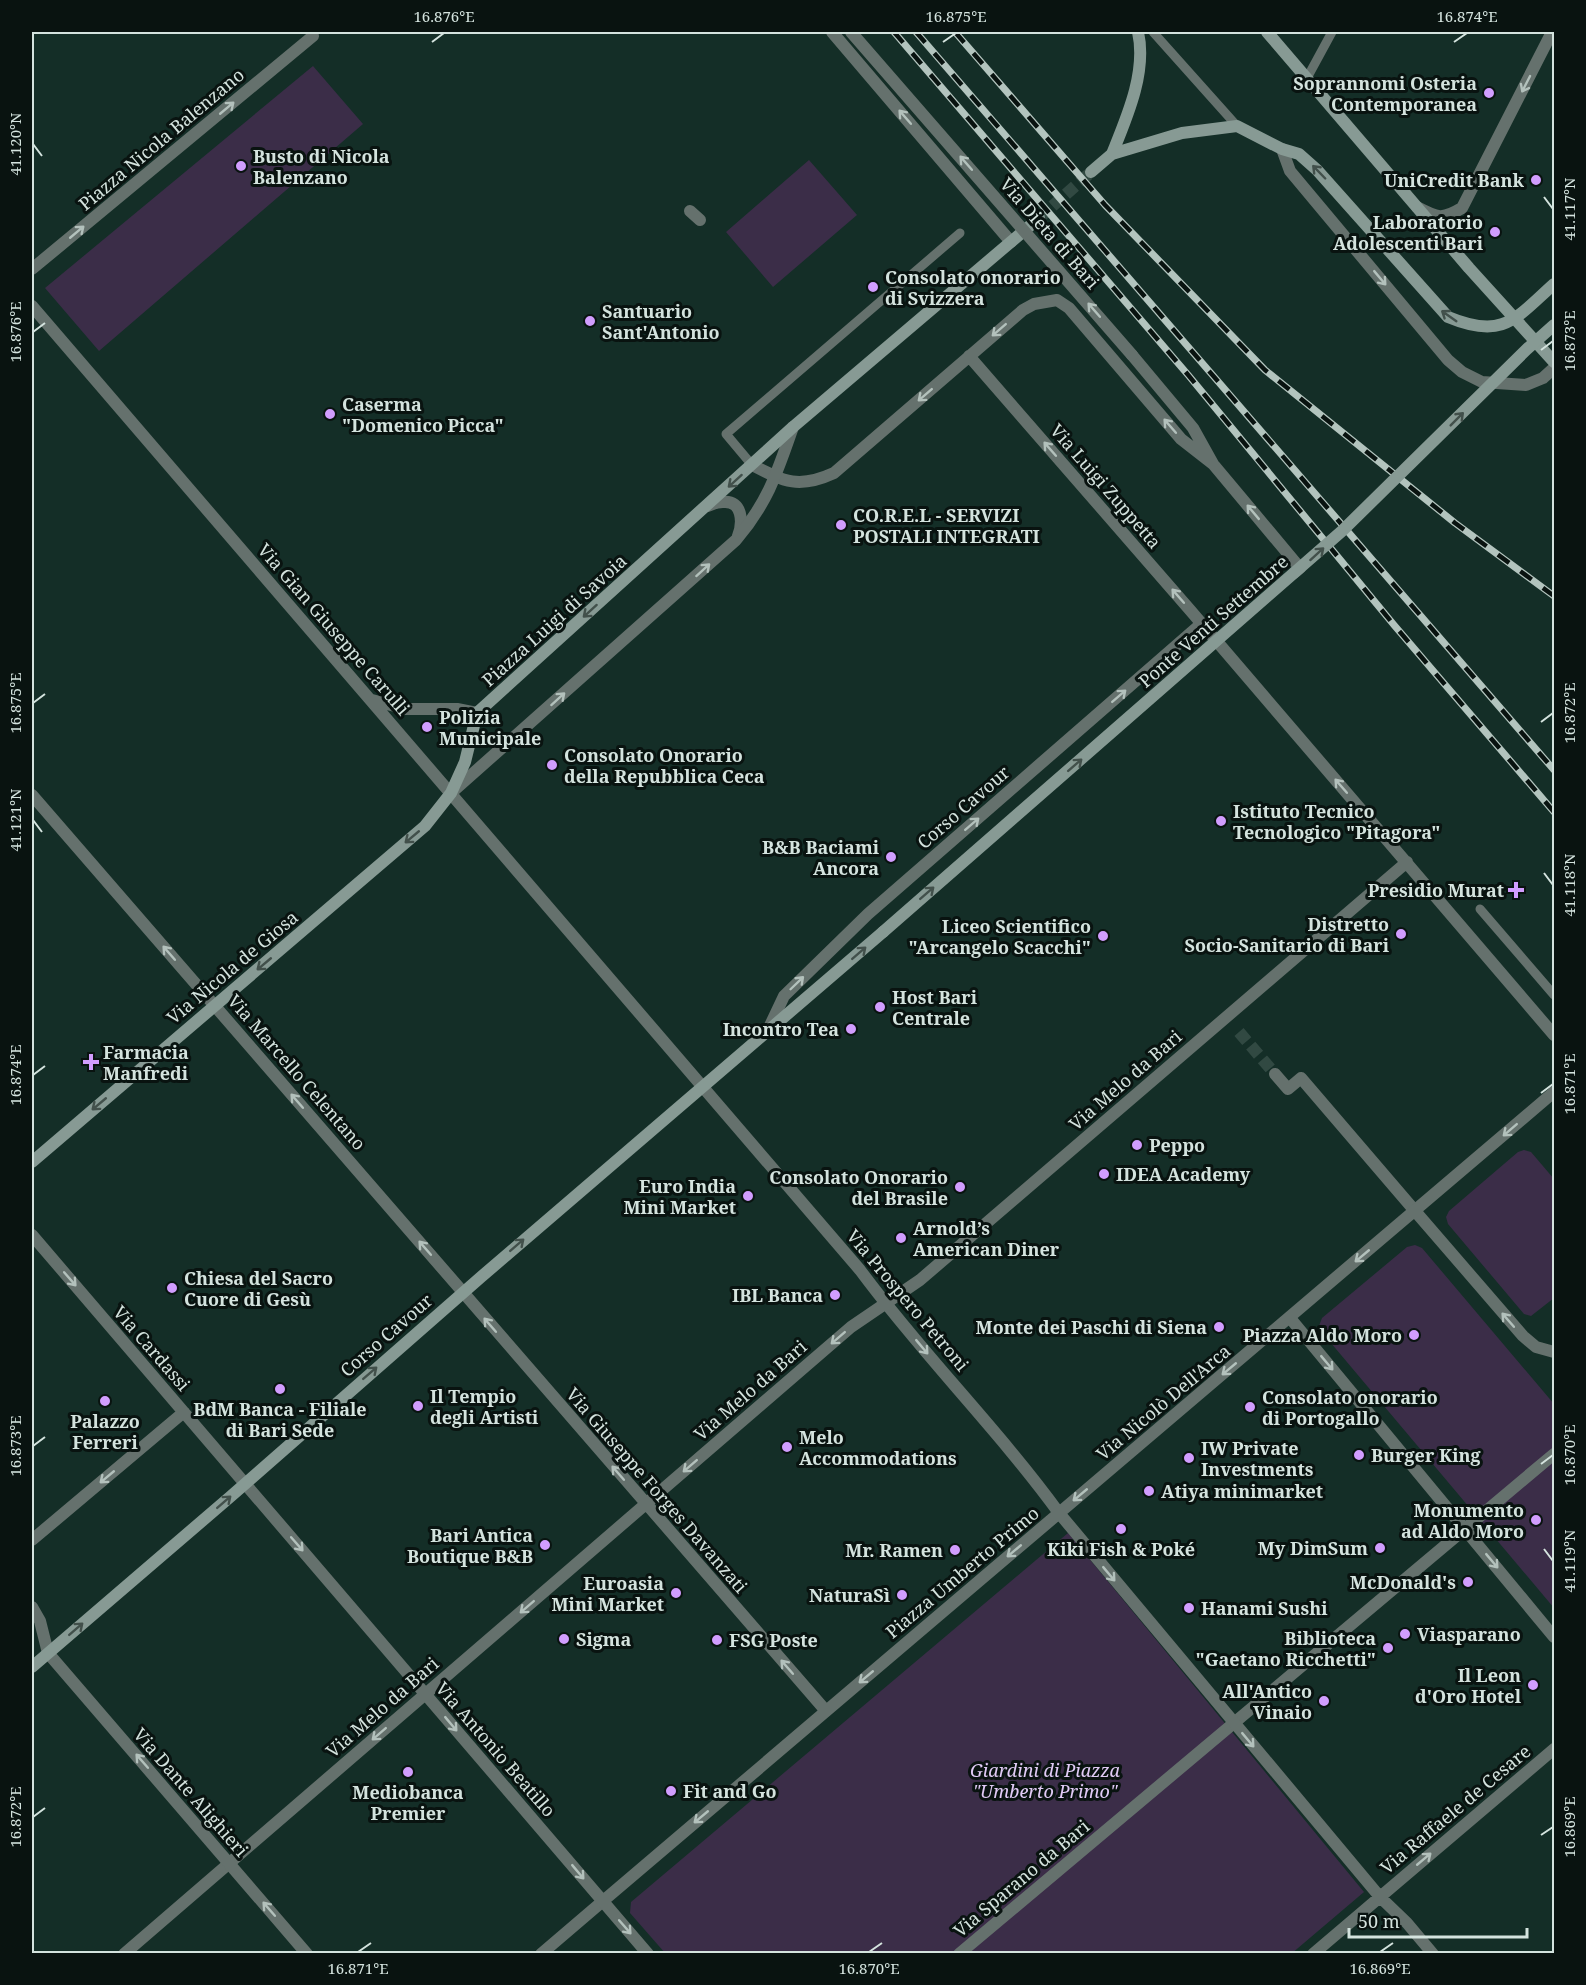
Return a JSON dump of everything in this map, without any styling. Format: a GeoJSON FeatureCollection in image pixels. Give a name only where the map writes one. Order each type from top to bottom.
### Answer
{"type":"FeatureCollection","features":[{"type":"Feature","properties":{"kind":"main road"},"geometry":{"type":"LineString","coordinates":[[1112,154],[1129,113],[1138,72],[1140,40],[1138,32]]}},
{"type":"Feature","properties":{"kind":"main road"},"geometry":{"type":"LineString","coordinates":[[1267,32],[1445,240],[1510,322],[1554,362]]}},
{"type":"Feature","properties":{"kind":"main road"},"geometry":{"type":"LineString","coordinates":[[1091,172],[1112,154],[1182,133],[1237,126],[1282,149],[1299,154],[1317,170],[1448,317],[1467,325],[1490,327],[1510,322],[1554,284]]}},
{"type":"Feature","properties":{"kind":"main road","name":"Piazza Luigi di Savoia"},"geometry":{"type":"LineString","coordinates":[[477,713],[794,427],[1039,218]]}},
{"type":"Feature","properties":{"kind":"main road","name":"Ponte Venti Settembre"},"geometry":{"type":"LineString","coordinates":[[883,932],[1342,531],[1554,325]]}},
{"type":"Feature","properties":{"kind":"main road"},"geometry":{"type":"LineString","coordinates":[[451,793],[465,762],[477,713]]}},
{"type":"Feature","properties":{"kind":"main road","name":"Via Nicola de Giosa"},"geometry":{"type":"LineString","coordinates":[[32,1162],[424,826],[451,793]]}},
{"type":"Feature","properties":{"kind":"main road","name":"Corso Cavour"},"geometry":{"type":"LineString","coordinates":[[32,1667],[462,1293],[883,932]]}},
{"type":"Feature","properties":{"kind":"street","name":"Via Dieta di Bari"},"geometry":{"type":"LineString","coordinates":[[832,32],[1011,242]]}},
{"type":"Feature","properties":{"kind":"street","name":"Via Dieta di Bari"},"geometry":{"type":"LineString","coordinates":[[851,32],[1132,355],[1193,428],[1214,464],[1300,568],[1216,641]]}},
{"type":"Feature","properties":{"kind":"street"},"geometry":{"type":"LineString","coordinates":[[1416,206],[1433,215],[1448,217],[1462,208],[1552,32]]}},
{"type":"Feature","properties":{"kind":"street","name":"Piazza Nicola Balenzano"},"geometry":{"type":"LineString","coordinates":[[32,269],[313,36]]}},
{"type":"Feature","properties":{"kind":"street"},"geometry":{"type":"LineString","coordinates":[[1282,149],[1290,171],[1449,360],[1462,372],[1482,382],[1526,385],[1543,378],[1554,369]]}},
{"type":"Feature","properties":{"kind":"street"},"geometry":{"type":"LineString","coordinates":[[690,211],[700,220]]}},
{"type":"Feature","properties":{"kind":"street","name":"Via Dieta di Bari"},"geometry":{"type":"LineString","coordinates":[[969,356],[1023,310],[1034,304],[1057,300],[1069,308],[1181,439],[1214,464]]}},
{"type":"Feature","properties":{"kind":"street","name":"Via Gian Giuseppe Carulli"},"geometry":{"type":"LineString","coordinates":[[32,306],[702,1086]]}},
{"type":"Feature","properties":{"kind":"street"},"geometry":{"type":"LineString","coordinates":[[753,465],[776,477],[796,483],[816,481],[834,473],[969,356]]}},
{"type":"Feature","properties":{"kind":"street","name":"Via Luigi Zuppetta"},"geometry":{"type":"LineString","coordinates":[[969,356],[1554,1035]]}},
{"type":"Feature","properties":{"kind":"street","name":"Piazza Luigi di Savoia"},"geometry":{"type":"LineString","coordinates":[[451,793],[736,540],[756,517],[776,477],[794,427]]}},
{"type":"Feature","properties":{"kind":"street"},"geometry":{"type":"LineString","coordinates":[[708,506],[723,501],[731,503],[741,513],[742,525],[736,540]]}},
{"type":"Feature","properties":{"kind":"street","name":"Corso Cavour"},"geometry":{"type":"LineString","coordinates":[[767,1033],[784,996],[868,914],[1201,624]]}},
{"type":"Feature","properties":{"kind":"street"},"geometry":{"type":"LineString","coordinates":[[372,700],[406,709],[457,709],[477,713]]}},
{"type":"Feature","properties":{"kind":"street","name":"Via Marcello Celentano"},"geometry":{"type":"LineString","coordinates":[[32,795],[462,1293]]}},
{"type":"Feature","properties":{"kind":"street","name":"Via Melo da Bari"},"geometry":{"type":"LineString","coordinates":[[124,1953],[851,1327],[920,1280],[1407,862]]}},
{"type":"Feature","properties":{"kind":"street"},"geometry":{"type":"LineString","coordinates":[[1275,1074],[1288,1089],[1301,1078],[1523,1336],[1536,1347],[1554,1352]]}},
{"type":"Feature","properties":{"kind":"street","name":"Via Prospero Petroni"},"geometry":{"type":"LineString","coordinates":[[702,1086],[860,1270],[885,1303],[1033,1477],[1059,1513]]}},
{"type":"Feature","properties":{"kind":"street"},"geometry":{"type":"LineString","coordinates":[[1554,1092],[1290,1318],[1554,1637]]}},
{"type":"Feature","properties":{"kind":"street","name":"Via Cardassi"},"geometry":{"type":"LineString","coordinates":[[32,1235],[245,1484]]}},
{"type":"Feature","properties":{"kind":"street","name":"Via Giuseppe Forges Davanzati"},"geometry":{"type":"LineString","coordinates":[[462,1293],[826,1711]]}},
{"type":"Feature","properties":{"kind":"street","name":"Via Nicolò Dell'Arca"},"geometry":{"type":"LineString","coordinates":[[1059,1513],[1290,1318]]}},
{"type":"Feature","properties":{"kind":"street"},"geometry":{"type":"LineString","coordinates":[[32,1540],[184,1412]]}},
{"type":"Feature","properties":{"kind":"street"},"geometry":{"type":"LineString","coordinates":[[1465,1529],[1554,1454]]}},
{"type":"Feature","properties":{"kind":"street","name":"Via Antonio Beatillo"},"geometry":{"type":"LineString","coordinates":[[245,1484],[603,1901]]}},
{"type":"Feature","properties":{"kind":"street","name":"Piazza Umberto Primo"},"geometry":{"type":"LineString","coordinates":[[541,1953],[1059,1513],[1380,1897],[1433,1953]]}},
{"type":"Feature","properties":{"kind":"street","name":"Via Sparano da Bari"},"geometry":{"type":"LineString","coordinates":[[959,1953],[1465,1529]]}},
{"type":"Feature","properties":{"kind":"street"},"geometry":{"type":"LineString","coordinates":[[32,1606],[40,1621],[48,1653]]}},
{"type":"Feature","properties":{"kind":"street","name":"Via Dante Alighieri"},"geometry":{"type":"LineString","coordinates":[[48,1653],[307,1953]]}},
{"type":"Feature","properties":{"kind":"street","name":"Via Raffaele de Cesare"},"geometry":{"type":"LineString","coordinates":[[1380,1897],[1554,1749]]}},
{"type":"Feature","properties":{"kind":"street"},"geometry":{"type":"LineString","coordinates":[[1313,1953],[1380,1897]]}},
{"type":"Feature","properties":{"kind":"street"},"geometry":{"type":"LineString","coordinates":[[603,1901],[648,1953]]}},
{"type":"Feature","properties":{"kind":"lane"},"geometry":{"type":"LineString","coordinates":[[1153,32],[1237,126]]}},
{"type":"Feature","properties":{"kind":"lane"},"geometry":{"type":"LineString","coordinates":[[1307,78],[1332,32]]}},
{"type":"Feature","properties":{"kind":"lane"},"geometry":{"type":"LineString","coordinates":[[753,465],[726,434],[960,233]]}},
{"type":"Feature","properties":{"kind":"lane"},"geometry":{"type":"LineString","coordinates":[[1480,909],[1554,995]]}},
{"type":"Feature","properties":{"kind":"green space"},"geometry":{"type":"Polygon","coordinates":[[[313,66],[363,124],[99,351],[45,288],[313,66]]]}},
{"type":"Feature","properties":{"kind":"green space"},"geometry":{"type":"Polygon","coordinates":[[[809,160],[857,215],[773,287],[726,232],[809,160]]]}},
{"type":"Feature","properties":{"kind":"green space"},"geometry":{"type":"Polygon","coordinates":[[[1524,1150],[1531,1152],[1554,1179],[1554,1298],[1531,1316],[1524,1314],[1448,1224],[1446,1217],[1449,1211],[1518,1152],[1524,1150]]]}},
{"type":"Feature","properties":{"kind":"green space"},"geometry":{"type":"Polygon","coordinates":[[[1415,1245],[1422,1248],[1554,1404],[1554,1608],[1320,1330],[1322,1318],[1407,1247],[1415,1245]]]}},
{"type":"Feature","properties":{"kind":"green space","name":"Giardini di Piazza \"Umberto Primo\""},"geometry":{"type":"Polygon","coordinates":[[[1068,1533],[1364,1892],[1291,1954],[665,1953],[630,1913],[631,1902],[1068,1533]]]}},
{"type":"Feature","properties":{"kind":"tunnel"},"geometry":{"type":"LineString","coordinates":[[1039,218],[1091,172]]}},
{"type":"Feature","properties":{"kind":"tunnel"},"geometry":{"type":"LineString","coordinates":[[1239,1032],[1275,1074]]}},
{"type":"Feature","properties":{"kind":"railway"},"geometry":{"type":"LineString","coordinates":[[894,32],[1189,376],[1394,625],[1554,812]]}},
{"type":"Feature","properties":{"kind":"railway"},"geometry":{"type":"LineString","coordinates":[[916,32],[1554,770]]}},
{"type":"Feature","properties":{"kind":"railway"},"geometry":{"type":"LineString","coordinates":[[955,32],[1105,205],[1265,370],[1455,523],[1554,596]]}},
{"type":"Feature","properties":{"kind":"place","name":"Soprannomi Osteria Contemporanea"},"geometry":{"type":"Point","coordinates":[1489,93]}},
{"type":"Feature","properties":{"kind":"place","name":"Busto di Nicola Balenzano"},"geometry":{"type":"Point","coordinates":[241,166]}},
{"type":"Feature","properties":{"kind":"place","name":"UniCredit Bank"},"geometry":{"type":"Point","coordinates":[1536,180]}},
{"type":"Feature","properties":{"kind":"place","name":"Laboratorio Adolescenti Bari"},"geometry":{"type":"Point","coordinates":[1495,232]}},
{"type":"Feature","properties":{"kind":"place","name":"Consolato onorario di Svizzera"},"geometry":{"type":"Point","coordinates":[873,287]}},
{"type":"Feature","properties":{"kind":"place","name":"Santuario Sant'Antonio"},"geometry":{"type":"Point","coordinates":[590,321]}},
{"type":"Feature","properties":{"kind":"place","name":"Caserma \"Domenico Picca\""},"geometry":{"type":"Point","coordinates":[330,414]}},
{"type":"Feature","properties":{"kind":"place","name":"CO.R.E.L - SERVIZI POSTALI INTEGRATI"},"geometry":{"type":"Point","coordinates":[841,525]}},
{"type":"Feature","properties":{"kind":"place","name":"Polizia Municipale"},"geometry":{"type":"Point","coordinates":[427,727]}},
{"type":"Feature","properties":{"kind":"place","name":"Consolato Onorario della Repubblica Ceca"},"geometry":{"type":"Point","coordinates":[552,765]}},
{"type":"Feature","properties":{"kind":"place","name":"Istituto Tecnico Tecnologico \"Pitagora\""},"geometry":{"type":"Point","coordinates":[1221,821]}},
{"type":"Feature","properties":{"kind":"place","name":"B&B Baciami Ancora"},"geometry":{"type":"Point","coordinates":[891,857]}},
{"type":"Feature","properties":{"kind":"place","name":"Presidio Murat"},"geometry":{"type":"Point","coordinates":[1516,890]}},
{"type":"Feature","properties":{"kind":"place","name":"Distretto Socio-Sanitario di Bari"},"geometry":{"type":"Point","coordinates":[1401,934]}},
{"type":"Feature","properties":{"kind":"place","name":"Liceo Scientifico \"Arcangelo Scacchi\""},"geometry":{"type":"Point","coordinates":[1103,936]}},
{"type":"Feature","properties":{"kind":"place","name":"Host Bari Centrale"},"geometry":{"type":"Point","coordinates":[880,1007]}},
{"type":"Feature","properties":{"kind":"place","name":"Incontro Tea"},"geometry":{"type":"Point","coordinates":[851,1029]}},
{"type":"Feature","properties":{"kind":"place","name":"Farmacia Manfredi"},"geometry":{"type":"Point","coordinates":[91,1062]}},
{"type":"Feature","properties":{"kind":"place","name":"Peppo"},"geometry":{"type":"Point","coordinates":[1137,1145]}},
{"type":"Feature","properties":{"kind":"place","name":"IDEA Academy"},"geometry":{"type":"Point","coordinates":[1104,1174]}},
{"type":"Feature","properties":{"kind":"place","name":"Consolato Onorario del Brasile"},"geometry":{"type":"Point","coordinates":[960,1187]}},
{"type":"Feature","properties":{"kind":"place","name":"Euro India Mini Market"},"geometry":{"type":"Point","coordinates":[748,1196]}},
{"type":"Feature","properties":{"kind":"place","name":"Arnold’s American Diner"},"geometry":{"type":"Point","coordinates":[901,1238]}},
{"type":"Feature","properties":{"kind":"place","name":"Chiesa del Sacro Cuore di Gesù"},"geometry":{"type":"Point","coordinates":[172,1288]}},
{"type":"Feature","properties":{"kind":"place","name":"IBL Banca"},"geometry":{"type":"Point","coordinates":[835,1295]}},
{"type":"Feature","properties":{"kind":"place","name":"Monte dei Paschi di Siena"},"geometry":{"type":"Point","coordinates":[1219,1327]}},
{"type":"Feature","properties":{"kind":"place","name":"Piazza Aldo Moro"},"geometry":{"type":"Point","coordinates":[1414,1335]}},
{"type":"Feature","properties":{"kind":"place","name":"BdM Banca - Filiale di Bari Sede"},"geometry":{"type":"Point","coordinates":[280,1389]}},
{"type":"Feature","properties":{"kind":"place","name":"Palazzo Ferreri"},"geometry":{"type":"Point","coordinates":[105,1401]}},
{"type":"Feature","properties":{"kind":"place","name":"Il Tempio degli Artisti"},"geometry":{"type":"Point","coordinates":[418,1406]}},
{"type":"Feature","properties":{"kind":"place","name":"Consolato onorario di Portogallo"},"geometry":{"type":"Point","coordinates":[1250,1407]}},
{"type":"Feature","properties":{"kind":"place","name":"Melo Accommodations"},"geometry":{"type":"Point","coordinates":[787,1447]}},
{"type":"Feature","properties":{"kind":"place","name":"Burger King"},"geometry":{"type":"Point","coordinates":[1359,1455]}},
{"type":"Feature","properties":{"kind":"place","name":"IW Private Investments"},"geometry":{"type":"Point","coordinates":[1189,1458]}},
{"type":"Feature","properties":{"kind":"place","name":"Atiya minimarket"},"geometry":{"type":"Point","coordinates":[1149,1491]}},
{"type":"Feature","properties":{"kind":"place","name":"Monumento ad Aldo Moro"},"geometry":{"type":"Point","coordinates":[1536,1520]}},
{"type":"Feature","properties":{"kind":"place","name":"Kiki Fish & Poké"},"geometry":{"type":"Point","coordinates":[1121,1529]}},
{"type":"Feature","properties":{"kind":"place","name":"Bari Antica Boutique B&B"},"geometry":{"type":"Point","coordinates":[545,1545]}},
{"type":"Feature","properties":{"kind":"place","name":"My DimSum"},"geometry":{"type":"Point","coordinates":[1380,1548]}},
{"type":"Feature","properties":{"kind":"place","name":"Mr. Ramen"},"geometry":{"type":"Point","coordinates":[955,1550]}},
{"type":"Feature","properties":{"kind":"place","name":"McDonald's"},"geometry":{"type":"Point","coordinates":[1468,1582]}},
{"type":"Feature","properties":{"kind":"place","name":"Euroasia Mini Market"},"geometry":{"type":"Point","coordinates":[676,1593]}},
{"type":"Feature","properties":{"kind":"place","name":"NaturaSì"},"geometry":{"type":"Point","coordinates":[902,1595]}},
{"type":"Feature","properties":{"kind":"place","name":"Hanami Sushi"},"geometry":{"type":"Point","coordinates":[1189,1608]}},
{"type":"Feature","properties":{"kind":"place","name":"Viasparano"},"geometry":{"type":"Point","coordinates":[1405,1634]}},
{"type":"Feature","properties":{"kind":"place","name":"Sigma"},"geometry":{"type":"Point","coordinates":[564,1639]}},
{"type":"Feature","properties":{"kind":"place","name":"FSG Poste"},"geometry":{"type":"Point","coordinates":[717,1640]}},
{"type":"Feature","properties":{"kind":"place","name":"Biblioteca \"Gaetano Ricchetti\""},"geometry":{"type":"Point","coordinates":[1388,1648]}},
{"type":"Feature","properties":{"kind":"place","name":"Il Leon d'Oro Hotel"},"geometry":{"type":"Point","coordinates":[1533,1685]}},
{"type":"Feature","properties":{"kind":"place","name":"All'Antico Vinaio"},"geometry":{"type":"Point","coordinates":[1324,1701]}},
{"type":"Feature","properties":{"kind":"place","name":"Mediobanca Premier"},"geometry":{"type":"Point","coordinates":[408,1772]}},
{"type":"Feature","properties":{"kind":"place","name":"Fit and Go"},"geometry":{"type":"Point","coordinates":[671,1791]}}]}
